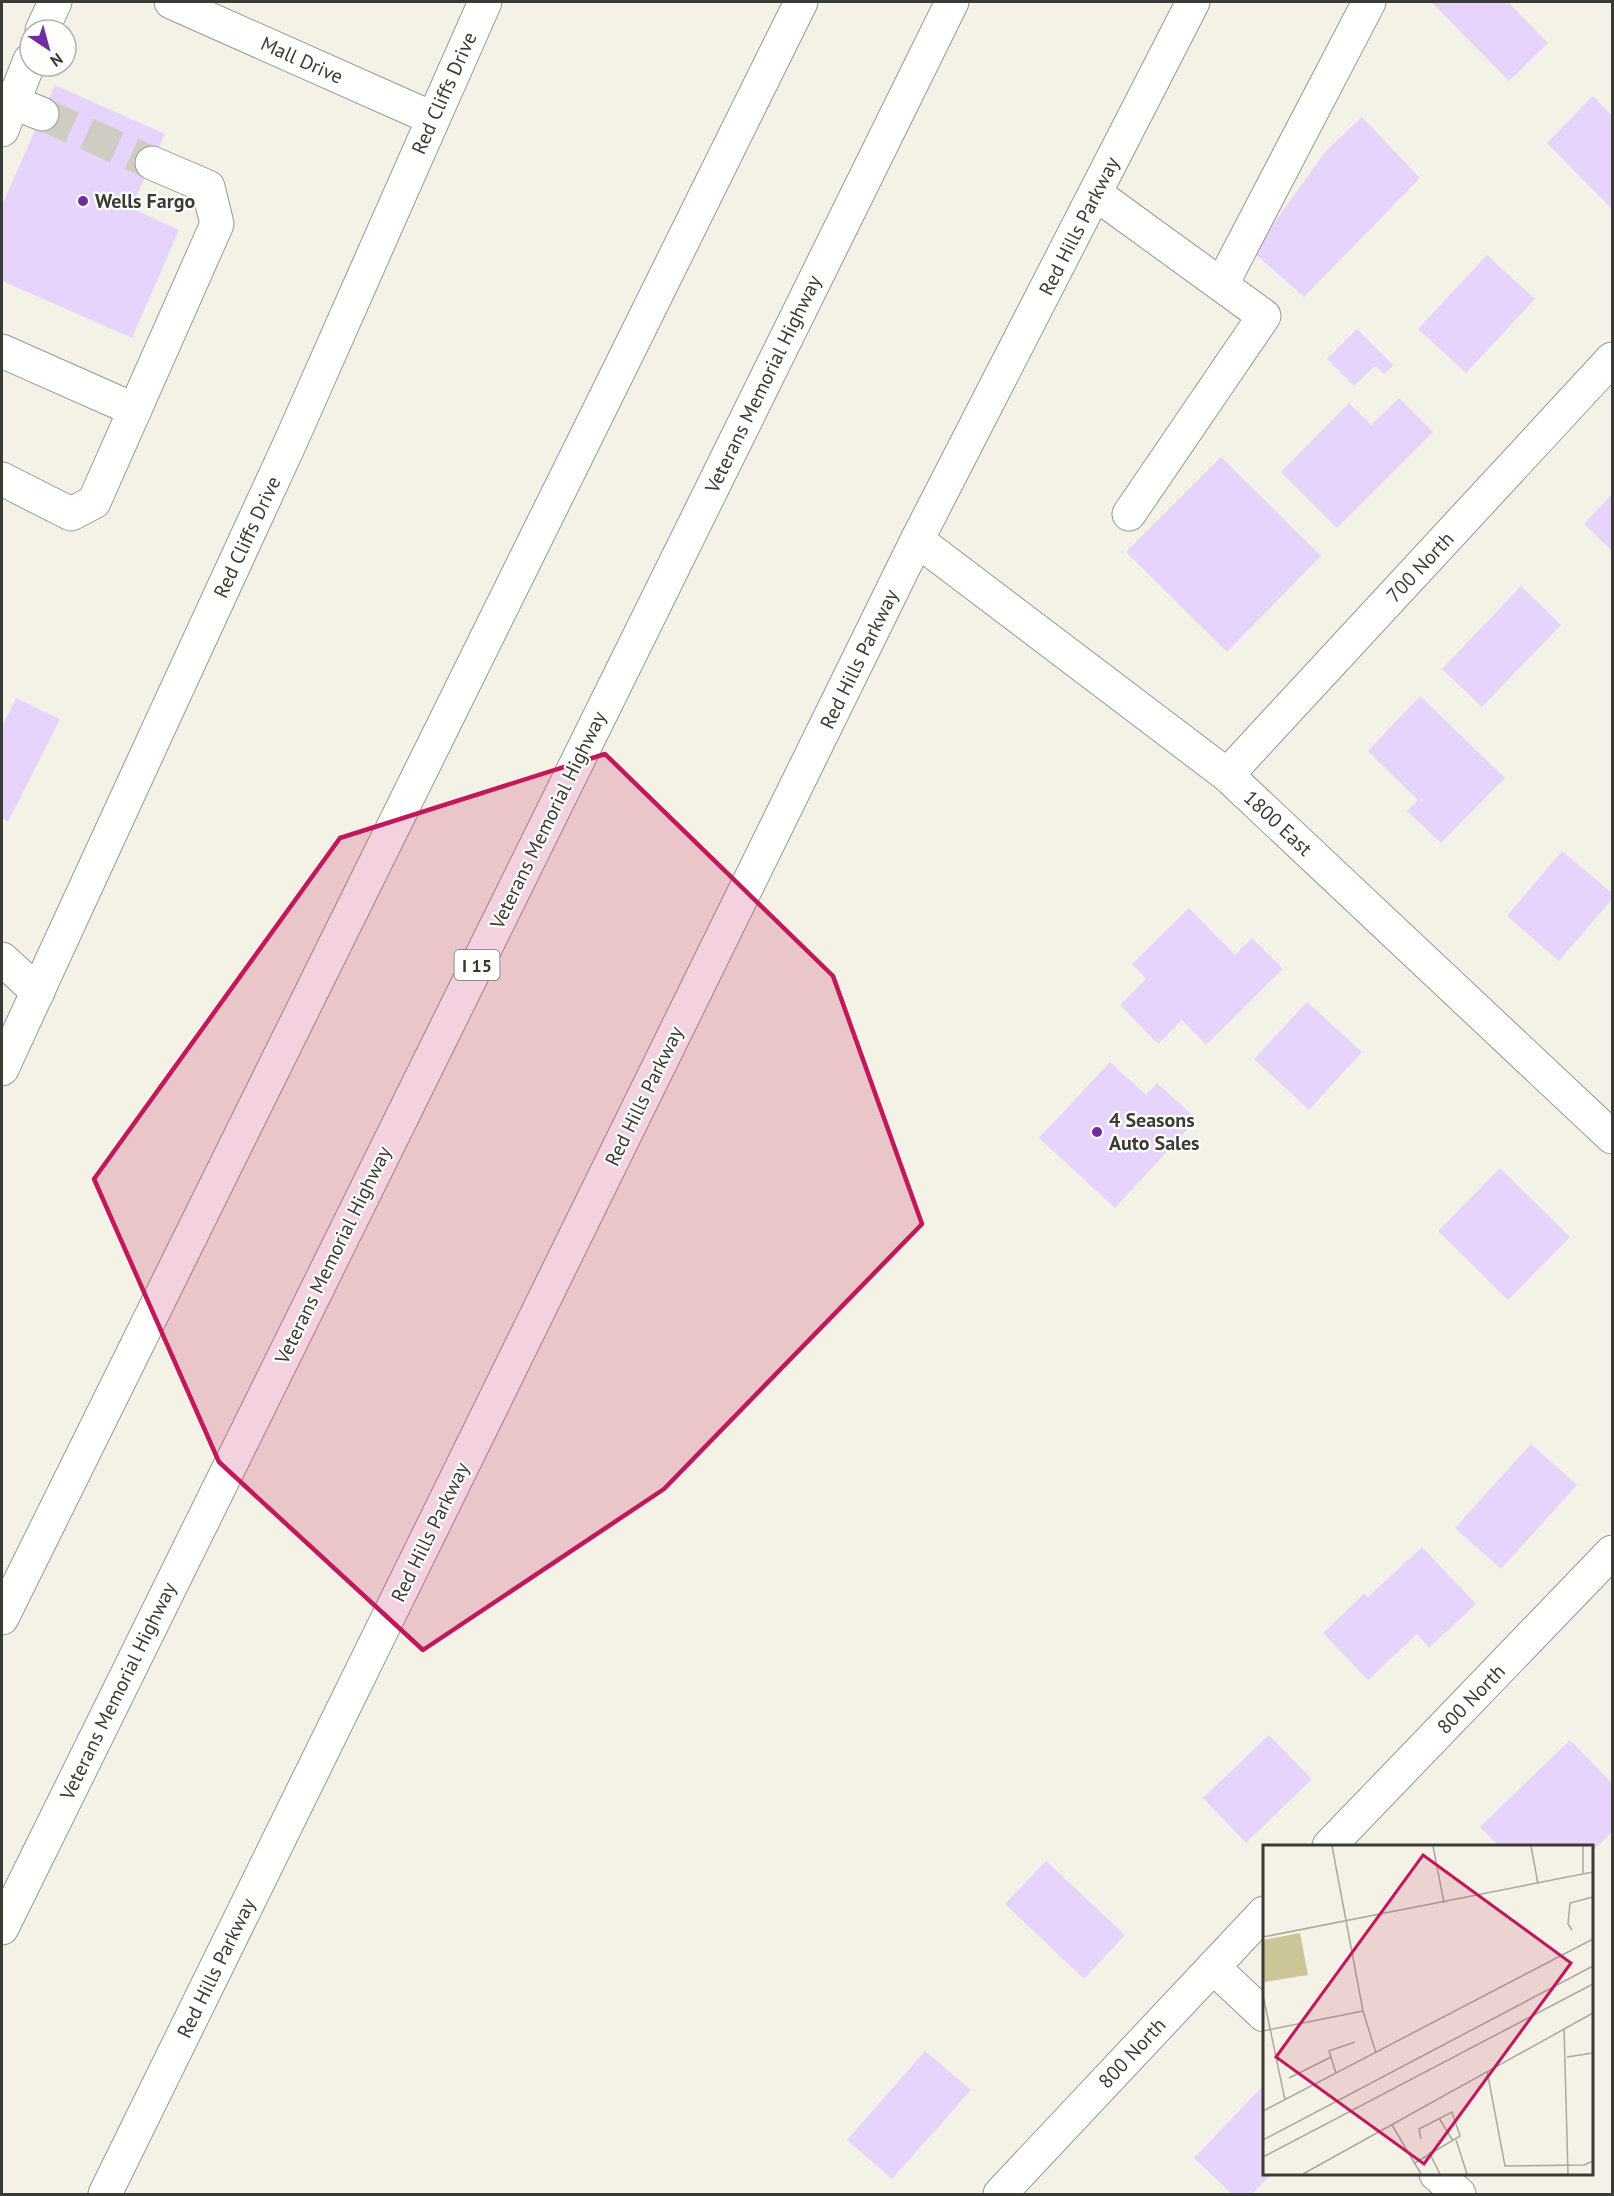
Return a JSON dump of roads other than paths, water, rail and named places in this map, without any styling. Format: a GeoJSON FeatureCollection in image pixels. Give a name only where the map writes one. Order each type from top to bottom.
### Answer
{"type":"FeatureCollection","features":[{"type":"Feature","properties":{"kind":"main road"},"geometry":{"type":"LineString","coordinates":[[48,18],[55,2]]}},
{"type":"Feature","properties":{"kind":"main road","name":"Mall Drive"},"geometry":{"type":"LineString","coordinates":[[171,2],[432,118]]}},
{"type":"Feature","properties":{"kind":"main road","name":"Red Cliffs Drive"},"geometry":{"type":"LineString","coordinates":[[2,1069],[291,441],[432,118],[486,2]]}},
{"type":"Feature","properties":{"kind":"main road"},"geometry":{"type":"LineString","coordinates":[[2,1618],[801,2]]}},
{"type":"Feature","properties":{"kind":"main road","name":"Veterans Memorial Highway"},"geometry":{"type":"LineString","coordinates":[[2,1928],[952,2]]}},
{"type":"Feature","properties":{"kind":"main road","name":"Red Hills Parkway"},"geometry":{"type":"LineString","coordinates":[[105,2194],[917,540],[1193,2]]}},
{"type":"Feature","properties":{"kind":"main road"},"geometry":{"type":"LineString","coordinates":[[1222,285],[1370,2]]}},
{"type":"Feature","properties":{"kind":"main road"},"geometry":{"type":"LineString","coordinates":[[14,111],[24,78]]}},
{"type":"Feature","properties":{"kind":"main road"},"geometry":{"type":"LineString","coordinates":[[2,479],[71,514],[94,502],[217,224],[208,187],[152,163]]}},
{"type":"Feature","properties":{"kind":"main road"},"geometry":{"type":"LineString","coordinates":[[1096,194],[1264,316],[1129,514]]}},
{"type":"Feature","properties":{"kind":"main road"},"geometry":{"type":"LineString","coordinates":[[2,351],[135,410]]}},
{"type":"Feature","properties":{"kind":"main road","name":"700 North"},"geometry":{"type":"LineString","coordinates":[[1227,775],[1612,359]]}},
{"type":"Feature","properties":{"kind":"main road","name":"1800 East"},"geometry":{"type":"LineString","coordinates":[[917,540],[1227,775],[1612,1137]]}},
{"type":"Feature","properties":{"kind":"main road"},"geometry":{"type":"LineString","coordinates":[[2,959],[38,992]]}},
{"type":"Feature","properties":{"kind":"main road","name":"800 North"},"geometry":{"type":"LineString","coordinates":[[1330,1845],[1612,1552]]}},
{"type":"Feature","properties":{"kind":"main road","name":"800 North"},"geometry":{"type":"LineString","coordinates":[[1000,2194],[1263,1914]]}},
{"type":"Feature","properties":{"kind":"main road"},"geometry":{"type":"LineString","coordinates":[[1213,1967],[1263,2014]]}},
{"type":"Feature","properties":{"kind":"main road"},"geometry":{"type":"LineString","coordinates":[[1437,2175],[1459,2194]]}},
{"type":"Feature","properties":{"kind":"tunnel"},"geometry":{"type":"LineString","coordinates":[[42,114],[152,163]]}},
{"type":"Feature","properties":{"kind":"place","name":"Wells Fargo"},"geometry":{"type":"Point","coordinates":[83,201]}},
{"type":"Feature","properties":{"kind":"place","name":"4 Seasons Auto Sales"},"geometry":{"type":"Point","coordinates":[1097,1132]}}]}
